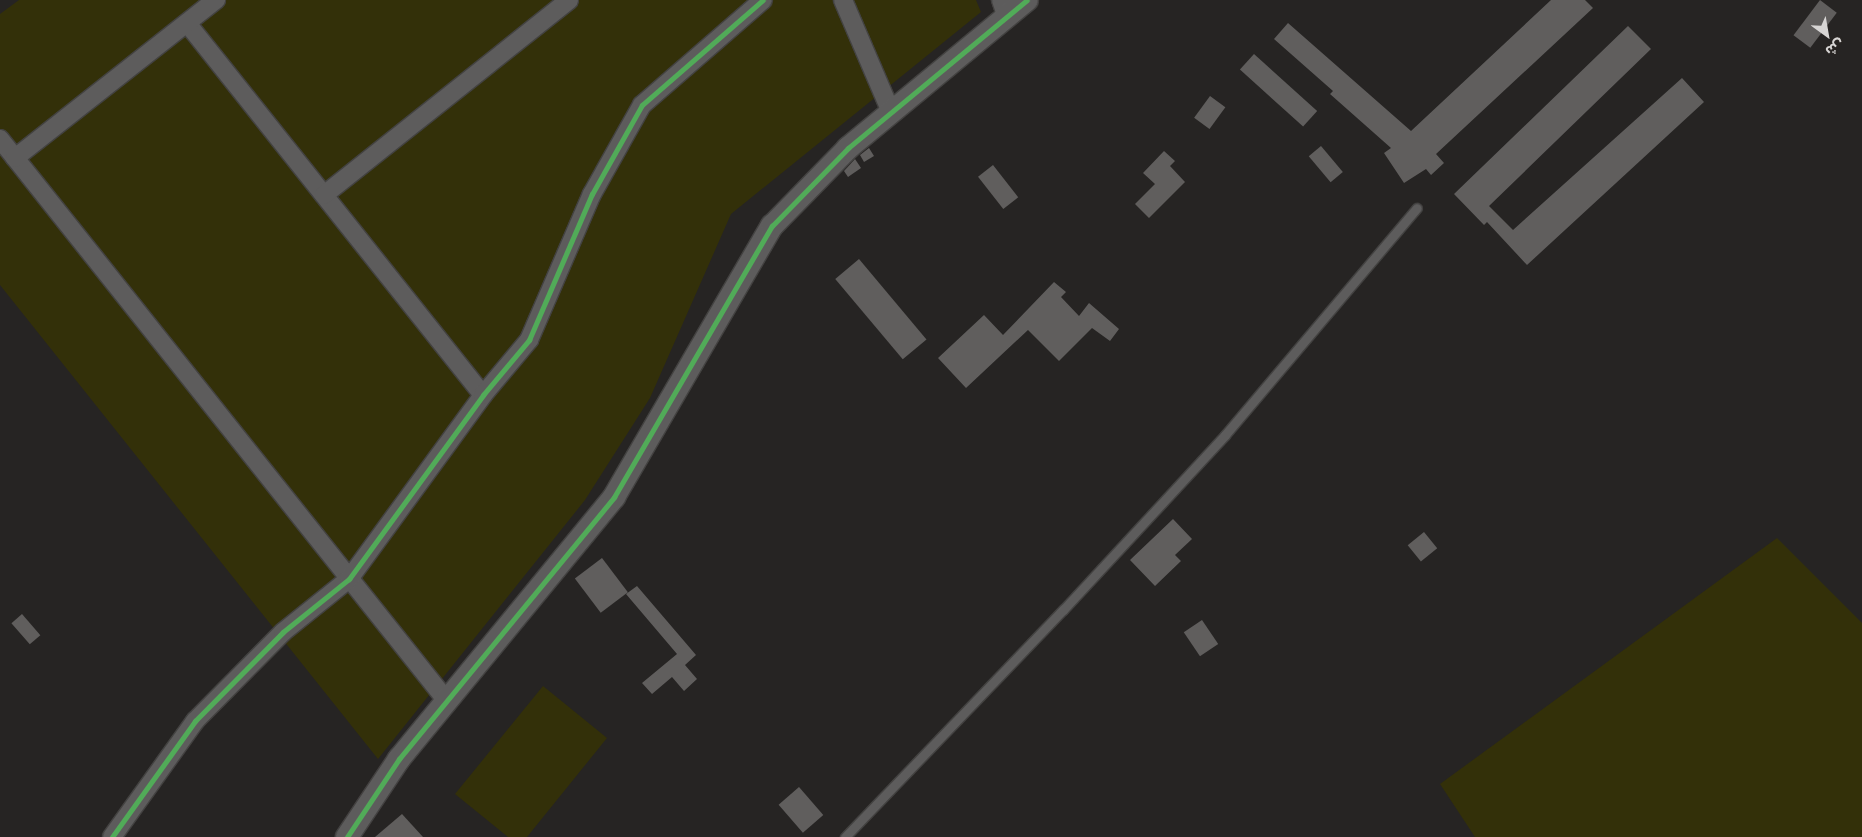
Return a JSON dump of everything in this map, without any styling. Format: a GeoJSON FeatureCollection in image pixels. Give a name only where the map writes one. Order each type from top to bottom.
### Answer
{"type":"FeatureCollection","features":[{"type":"Feature","properties":{"kind":"street"},"geometry":{"type":"LineString","coordinates":[[15,158],[216,0]]}},
{"type":"Feature","properties":{"kind":"street"},"geometry":{"type":"LineString","coordinates":[[324,196],[569,0]]}},
{"type":"Feature","properties":{"kind":"street"},"geometry":{"type":"LineString","coordinates":[[112,837],[195,721],[283,632],[349,578],[483,395],[529,340],[592,194],[642,105],[763,0]]}},
{"type":"Feature","properties":{"kind":"street"},"geometry":{"type":"LineString","coordinates":[[843,0],[891,112]]}},
{"type":"Feature","properties":{"kind":"street"},"geometry":{"type":"LineString","coordinates":[[347,837],[399,759],[614,497],[772,226],[848,148],[891,112],[1004,8],[1028,0]]}},
{"type":"Feature","properties":{"kind":"street"},"geometry":{"type":"LineString","coordinates":[[187,23],[483,395]]}},
{"type":"Feature","properties":{"kind":"street"},"geometry":{"type":"LineString","coordinates":[[0,139],[446,700]]}},
{"type":"Feature","properties":{"kind":"lane"},"geometry":{"type":"LineString","coordinates":[[845,837],[1063,610],[1225,435],[1417,208]]}},
{"type":"Feature","properties":{"kind":"shaded area"},"geometry":{"type":"Polygon","coordinates":[[[19,0],[976,0],[981,12],[731,214],[650,398],[585,500],[378,759],[0,285],[0,14],[19,0]]]}},
{"type":"Feature","properties":{"kind":"shaded area"},"geometry":{"type":"Polygon","coordinates":[[[1777,538],[1862,623],[1862,837],[1475,837],[1440,784],[1777,538]]]}},
{"type":"Feature","properties":{"kind":"shaded area"},"geometry":{"type":"Polygon","coordinates":[[[543,686],[607,738],[527,837],[508,837],[455,794],[543,686]]]}},
{"type":"Feature","properties":{"kind":"building"},"geometry":{"type":"Polygon","coordinates":[[[1551,0],[1585,0],[1593,8],[1436,154],[1444,163],[1431,175],[1426,169],[1404,183],[1384,153],[1391,148],[1330,94],[1333,91],[1274,39],[1288,23],[1411,131],[1551,0]]]}},
{"type":"Feature","properties":{"kind":"building"},"geometry":{"type":"Polygon","coordinates":[[[1820,0],[1837,13],[1810,48],[1794,35],[1820,0]]]}},
{"type":"Feature","properties":{"kind":"building"},"geometry":{"type":"Polygon","coordinates":[[[1628,26],[1651,49],[1489,206],[1513,230],[1682,78],[1704,102],[1527,265],[1487,222],[1484,225],[1454,194],[1628,26]]]}},
{"type":"Feature","properties":{"kind":"building"},"geometry":{"type":"Polygon","coordinates":[[[1254,54],[1317,111],[1303,126],[1240,70],[1254,54]]]}},
{"type":"Feature","properties":{"kind":"building"},"geometry":{"type":"Polygon","coordinates":[[[1210,96],[1225,107],[1210,129],[1194,118],[1210,96]]]}},
{"type":"Feature","properties":{"kind":"building"},"geometry":{"type":"Polygon","coordinates":[[[1321,146],[1343,172],[1331,182],[1309,156],[1321,146]]]}},
{"type":"Feature","properties":{"kind":"building"},"geometry":{"type":"Polygon","coordinates":[[[869,148],[874,156],[864,162],[860,155],[869,148]]]}},
{"type":"Feature","properties":{"kind":"building"},"geometry":{"type":"Polygon","coordinates":[[[1164,151],[1175,161],[1170,166],[1185,182],[1149,218],[1135,204],[1155,184],[1143,173],[1164,151]]]}},
{"type":"Feature","properties":{"kind":"building"},"geometry":{"type":"Polygon","coordinates":[[[855,159],[861,168],[848,177],[844,171],[855,159]]]}},
{"type":"Feature","properties":{"kind":"building"},"geometry":{"type":"Polygon","coordinates":[[[993,165],[1018,197],[1003,209],[978,177],[993,165]]]}},
{"type":"Feature","properties":{"kind":"building"},"geometry":{"type":"Polygon","coordinates":[[[859,259],[926,339],[903,359],[835,279],[859,259]]]}},
{"type":"Feature","properties":{"kind":"building"},"geometry":{"type":"Polygon","coordinates":[[[1054,282],[1066,292],[1061,297],[1079,316],[1089,303],[1119,329],[1110,341],[1092,328],[1059,361],[1028,330],[966,388],[938,358],[984,315],[1003,335],[1054,282]]]}},
{"type":"Feature","properties":{"kind":"building"},"geometry":{"type":"Polygon","coordinates":[[[1173,519],[1192,539],[1175,555],[1181,561],[1155,586],[1130,560],[1173,519]]]}},
{"type":"Feature","properties":{"kind":"building"},"geometry":{"type":"Polygon","coordinates":[[[1424,532],[1437,548],[1421,562],[1408,545],[1424,532]]]}},
{"type":"Feature","properties":{"kind":"building"},"geometry":{"type":"Polygon","coordinates":[[[602,558],[628,592],[601,613],[575,578],[602,558]]]}},
{"type":"Feature","properties":{"kind":"building"},"geometry":{"type":"Polygon","coordinates":[[[637,586],[696,655],[685,665],[697,679],[684,691],[672,677],[652,694],[642,683],[677,654],[626,594],[637,586]]]}},
{"type":"Feature","properties":{"kind":"building"},"geometry":{"type":"Polygon","coordinates":[[[22,614],[40,635],[30,644],[11,623],[22,614]]]}},
{"type":"Feature","properties":{"kind":"building"},"geometry":{"type":"Polygon","coordinates":[[[1202,620],[1218,644],[1200,656],[1184,632],[1202,620]]]}},
{"type":"Feature","properties":{"kind":"building"},"geometry":{"type":"Polygon","coordinates":[[[799,787],[823,815],[803,833],[779,805],[799,787]]]}},
{"type":"Feature","properties":{"kind":"building"},"geometry":{"type":"Polygon","coordinates":[[[402,814],[423,837],[375,837],[402,814]]]}},
{"type":"Feature","properties":{"kind":"cycle path"},"geometry":{"type":"LineString","coordinates":[[112,837],[195,721],[283,632],[349,579],[483,395],[529,340],[592,194],[642,105],[763,0]]}},
{"type":"Feature","properties":{"kind":"cycle path"},"geometry":{"type":"LineString","coordinates":[[347,837],[399,759],[614,497],[772,226],[848,148],[1027,0]]}}]}
